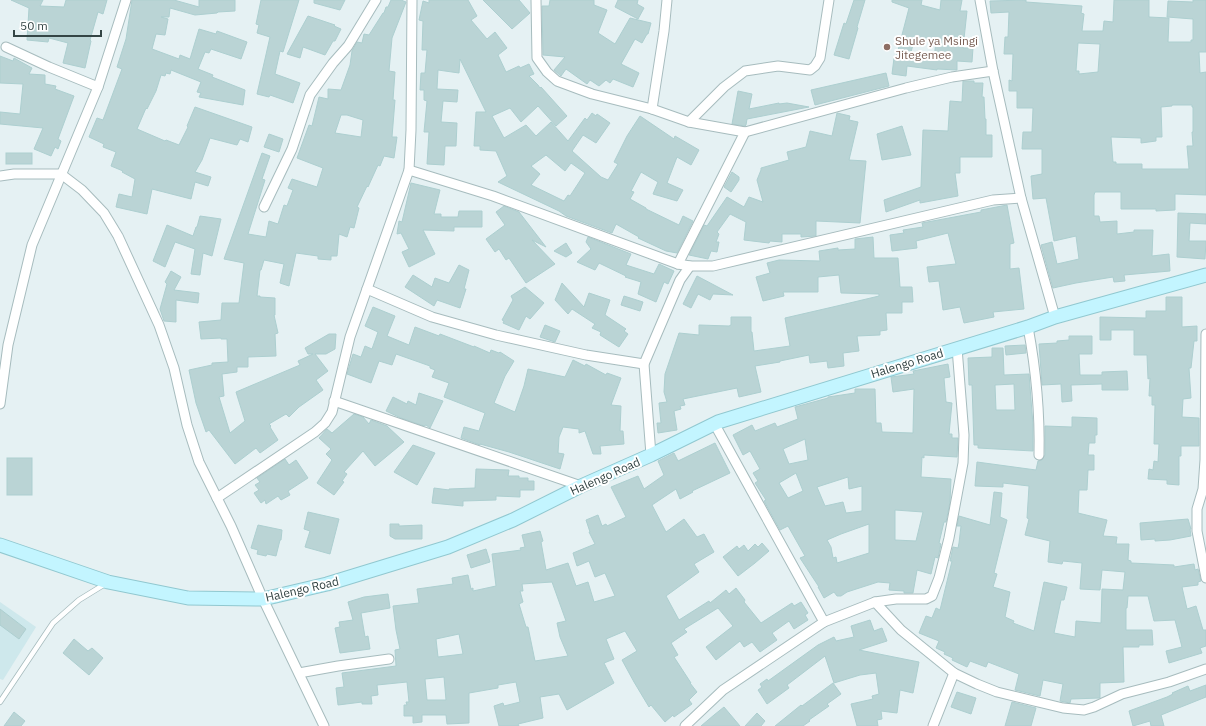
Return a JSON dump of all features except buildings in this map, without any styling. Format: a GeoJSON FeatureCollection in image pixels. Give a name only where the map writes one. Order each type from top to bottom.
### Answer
{"type":"FeatureCollection","features":[{"type":"Feature","properties":{"kind":"street"},"geometry":{"type":"LineString","coordinates":[[0,404],[8,345],[32,245],[98,88],[126,0]]}},
{"type":"Feature","properties":{"kind":"street"},"geometry":{"type":"LineString","coordinates":[[264,207],[292,149],[310,95],[328,69],[348,46],[376,0]]}},
{"type":"Feature","properties":{"kind":"street"},"geometry":{"type":"LineString","coordinates":[[217,498],[315,432],[329,418],[332,412],[350,337],[409,170],[411,130],[412,0]]}},
{"type":"Feature","properties":{"kind":"street"},"geometry":{"type":"LineString","coordinates":[[536,0],[536,58],[546,72],[557,81],[592,94],[652,109],[689,122],[745,132],[906,88],[993,71]]}},
{"type":"Feature","properties":{"kind":"street"},"geometry":{"type":"LineString","coordinates":[[652,109],[664,31],[667,0]]}},
{"type":"Feature","properties":{"kind":"street"},"geometry":{"type":"LineString","coordinates":[[689,122],[724,87],[745,71],[778,66],[810,70],[815,66],[820,58],[829,0]]}},
{"type":"Feature","properties":{"kind":"street"},"geometry":{"type":"LineString","coordinates":[[980,0],[993,71],[1021,198],[1055,317]]}},
{"type":"Feature","properties":{"kind":"street"},"geometry":{"type":"LineString","coordinates":[[6,47],[98,88]]}},
{"type":"Feature","properties":{"kind":"street"},"geometry":{"type":"LineString","coordinates":[[678,264],[745,132]]}},
{"type":"Feature","properties":{"kind":"street"},"geometry":{"type":"LineString","coordinates":[[409,170],[493,196],[678,264],[690,266],[713,266],[993,200],[1021,198]]}},
{"type":"Feature","properties":{"kind":"street"},"geometry":{"type":"LineString","coordinates":[[0,176],[14,174],[61,174],[82,190],[104,213],[118,236],[159,325],[174,368],[187,425],[199,462],[324,726]]}},
{"type":"Feature","properties":{"kind":"street"},"geometry":{"type":"LineString","coordinates":[[651,455],[644,364],[680,280],[690,266]]}},
{"type":"Feature","properties":{"kind":"street","name":"Halengo Road"},"geometry":{"type":"LineString","coordinates":[[0,545],[108,582],[188,598],[263,599],[327,584],[448,547],[513,520],[581,486],[651,455],[714,423],[1028,327],[1055,317],[1206,276]]}},
{"type":"Feature","properties":{"kind":"street"},"geometry":{"type":"LineString","coordinates":[[367,289],[432,317],[496,335],[586,355],[644,364]]}},
{"type":"Feature","properties":{"kind":"street"},"geometry":{"type":"LineString","coordinates":[[1028,327],[1040,418],[1040,455]]}},
{"type":"Feature","properties":{"kind":"street"},"geometry":{"type":"LineString","coordinates":[[1206,334],[1205,460],[1203,489],[1197,509],[1197,524],[1201,555],[1206,578]]}},
{"type":"Feature","properties":{"kind":"street"},"geometry":{"type":"LineString","coordinates":[[685,726],[723,690],[824,622],[875,602],[896,599],[926,599],[932,596],[939,578],[949,538],[963,463],[964,435],[957,348]]}},
{"type":"Feature","properties":{"kind":"street"},"geometry":{"type":"LineString","coordinates":[[334,401],[581,486]]}},
{"type":"Feature","properties":{"kind":"street"},"geometry":{"type":"LineString","coordinates":[[714,423],[824,622]]}},
{"type":"Feature","properties":{"kind":"street"},"geometry":{"type":"LineString","coordinates":[[875,602],[900,630],[954,673],[997,692],[1056,706],[1084,710],[1100,706],[1122,694],[1169,682],[1206,669]]}},
{"type":"Feature","properties":{"kind":"street"},"geometry":{"type":"LineString","coordinates":[[299,674],[338,666],[389,659]]}},
{"type":"Feature","properties":{"kind":"street"},"geometry":{"type":"LineString","coordinates":[[932,726],[954,673]]}},
{"type":"Feature","properties":{"kind":"lane"},"geometry":{"type":"LineString","coordinates":[[0,702],[53,623],[79,600],[108,582]]}},
{"type":"Feature","properties":{"kind":"shaded area"},"geometry":{"type":"Polygon","coordinates":[[[0,602],[36,627],[3,680],[0,679],[0,602]]]}},
{"type":"Feature","properties":{"kind":"place","name":"Shule ya Msingi Jitegemee"},"geometry":{"type":"Point","coordinates":[887,47]}}]}
